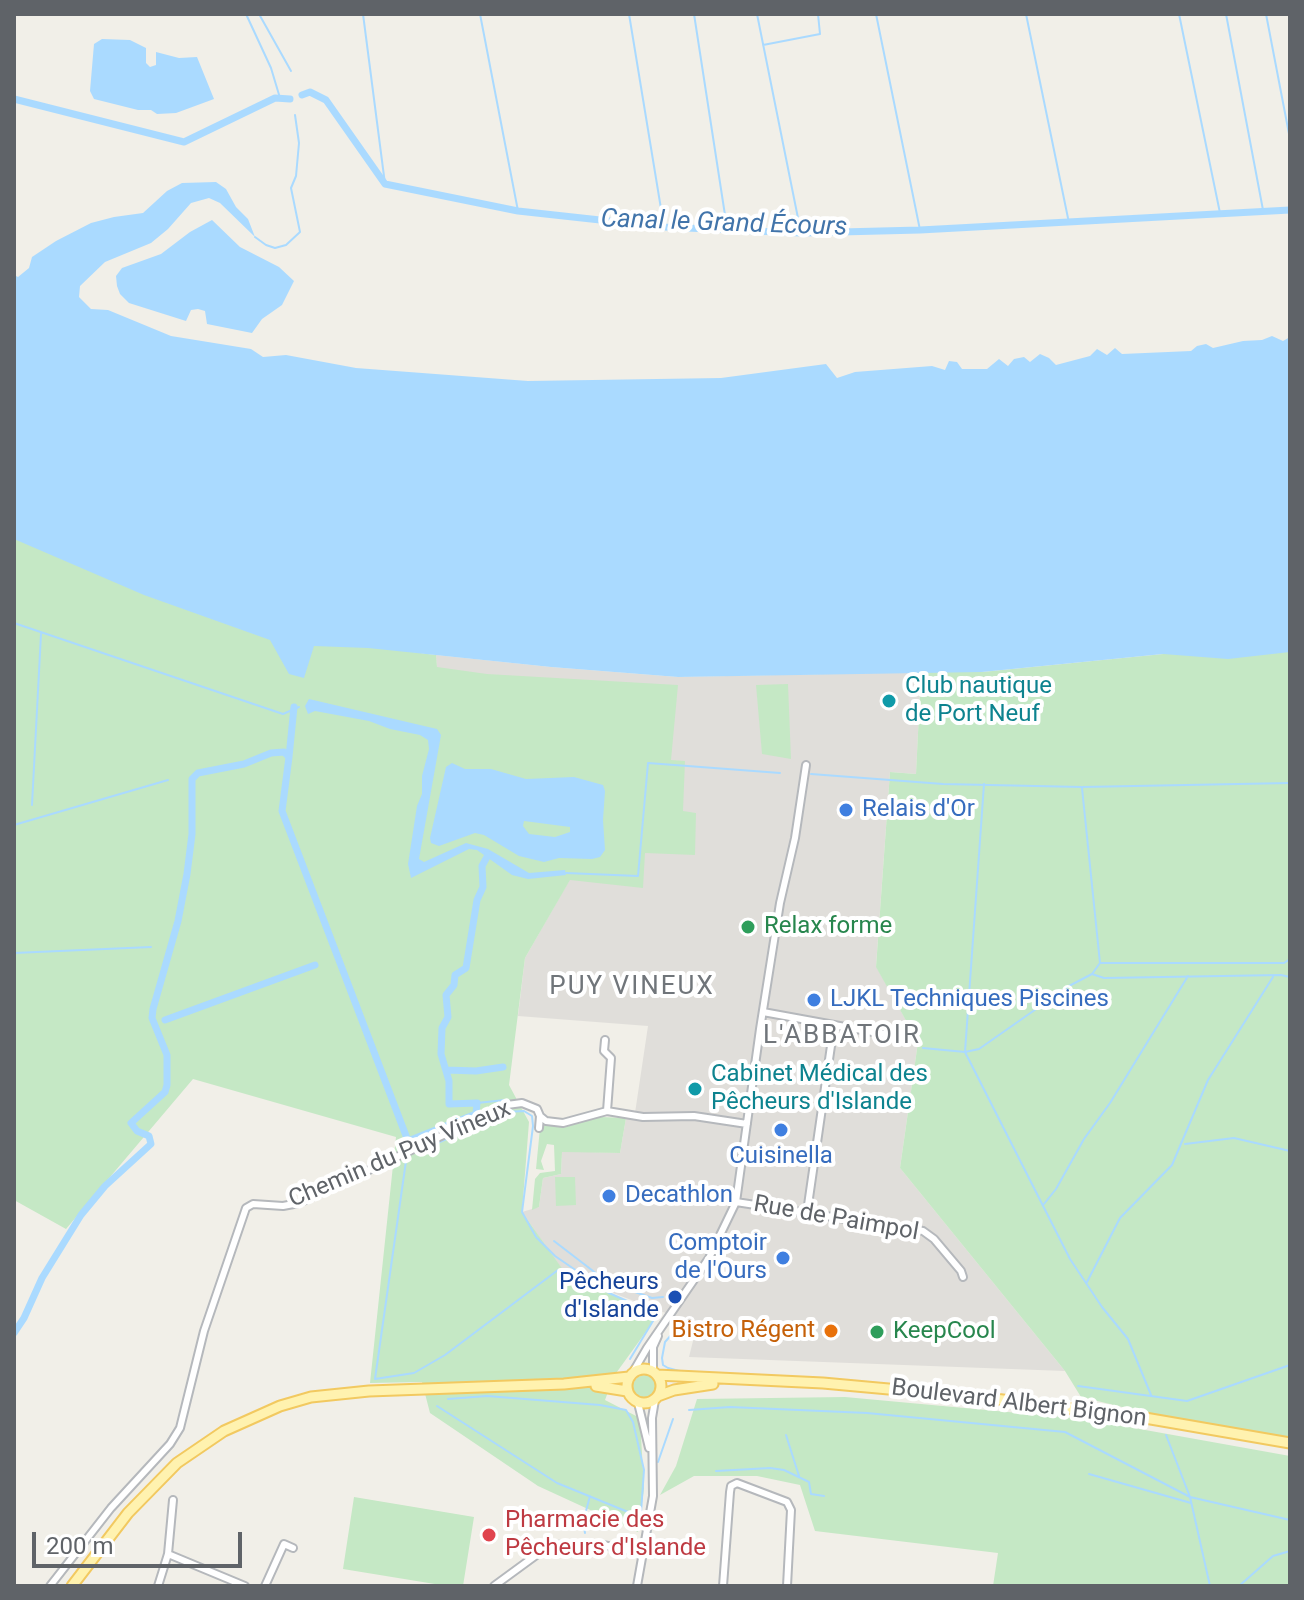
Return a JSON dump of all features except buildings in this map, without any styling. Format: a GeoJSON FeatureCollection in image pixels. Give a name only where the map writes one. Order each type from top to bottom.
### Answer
{"type":"FeatureCollection","features":[{"type":"Feature","properties":{"kind":"main road"},"geometry":{"type":"LineString","coordinates":[[72,1586],[128,1513],[177,1463],[224,1431],[280,1406],[311,1397],[369,1391],[564,1384],[610,1387],[627,1391],[638,1403],[650,1403],[657,1398],[661,1386],[655,1373],[643,1369],[631,1374],[564,1384]]}},
{"type":"Feature","properties":{"kind":"main road","name":"Boulevard Albert Bignon"},"geometry":{"type":"LineString","coordinates":[[655,1373],[746,1381],[836,1384],[1049,1405],[1290,1443]]}},
{"type":"Feature","properties":{"kind":"main road"},"geometry":{"type":"LineString","coordinates":[[627,1391],[631,1374]]}},
{"type":"Feature","properties":{"kind":"main road","name":"Boulevard Albert Bignon"},"geometry":{"type":"LineString","coordinates":[[657,1398],[683,1389],[746,1381]]}},
{"type":"Feature","properties":{"kind":"street"},"geometry":{"type":"LineString","coordinates":[[631,1374],[709,1258],[736,1202],[780,903],[790,865],[806,765]]}},
{"type":"Feature","properties":{"kind":"street"},"geometry":{"type":"LineString","coordinates":[[763,1012],[889,1035]]}},
{"type":"Feature","properties":{"kind":"street"},"geometry":{"type":"LineString","coordinates":[[807,1212],[834,1025]]}},
{"type":"Feature","properties":{"kind":"street"},"geometry":{"type":"LineString","coordinates":[[605,1040],[604,1051],[611,1058],[607,1111]]}},
{"type":"Feature","properties":{"kind":"street","name":"Chemin du Puy Vineux"},"geometry":{"type":"LineString","coordinates":[[50,1586],[111,1508],[170,1444],[180,1428],[204,1331],[246,1208],[253,1204],[283,1206],[299,1203],[509,1105],[528,1105],[537,1109],[539,1128]]}},
{"type":"Feature","properties":{"kind":"street"},"geometry":{"type":"LineString","coordinates":[[540,1116],[546,1121],[563,1123],[607,1111],[643,1117],[694,1116],[747,1124]]}},
{"type":"Feature","properties":{"kind":"street","name":"Rue de Paimpol"},"geometry":{"type":"LineString","coordinates":[[736,1202],[923,1231],[934,1239],[963,1277]]}},
{"type":"Feature","properties":{"kind":"street"},"geometry":{"type":"LineString","coordinates":[[655,1373],[653,1347],[661,1326]]}},
{"type":"Feature","properties":{"kind":"street"},"geometry":{"type":"LineString","coordinates":[[637,1586],[653,1496],[657,1398]]}},
{"type":"Feature","properties":{"kind":"street"},"geometry":{"type":"LineString","coordinates":[[638,1403],[652,1468]]}},
{"type":"Feature","properties":{"kind":"street"},"geometry":{"type":"LineString","coordinates":[[723,1586],[730,1492],[731,1486],[737,1483],[787,1502],[791,1510],[787,1586]]}},
{"type":"Feature","properties":{"kind":"street"},"geometry":{"type":"LineString","coordinates":[[158,1586],[168,1554],[173,1500]]}},
{"type":"Feature","properties":{"kind":"street"},"geometry":{"type":"LineString","coordinates":[[265,1586],[284,1544],[293,1548]]}},
{"type":"Feature","properties":{"kind":"street"},"geometry":{"type":"LineString","coordinates":[[494,1586],[550,1545],[598,1544],[642,1553]]}},
{"type":"Feature","properties":{"kind":"street"},"geometry":{"type":"LineString","coordinates":[[168,1554],[245,1586]]}},
{"type":"Feature","properties":{"kind":"shaded area"},"geometry":{"type":"Polygon","coordinates":[[[436,655],[678,677],[921,672],[916,774],[890,772],[876,966],[918,1042],[900,1168],[1065,1371],[689,1357],[697,1325],[566,1275],[522,1212],[539,1207],[543,1178],[561,1174],[562,1151],[620,1153],[626,1118],[635,1113],[648,1026],[518,1016],[525,958],[570,879],[442,760],[436,655]]]}},
{"type":"Feature","properties":{"kind":"green space"},"geometry":{"type":"Polygon","coordinates":[[[14,505],[303,638],[436,655],[437,667],[487,674],[678,685],[671,760],[685,761],[683,811],[696,813],[695,855],[645,853],[643,888],[570,880],[525,958],[509,1085],[529,1122],[522,1212],[566,1274],[658,1315],[614,1376],[605,1400],[640,1418],[644,1489],[638,1532],[538,1486],[430,1413],[422,1382],[370,1383],[396,1137],[193,1079],[66,1229],[14,1200],[14,505]]]}},
{"type":"Feature","properties":{"kind":"green space"},"geometry":{"type":"Polygon","coordinates":[[[1290,650],[1290,1448],[1081,1397],[1065,1371],[900,1168],[918,1042],[876,967],[890,772],[916,774],[921,672],[982,672],[1163,654],[1290,650]]]}},
{"type":"Feature","properties":{"kind":"green space"},"geometry":{"type":"Polygon","coordinates":[[[788,684],[791,759],[762,754],[756,685],[788,684]]]}},
{"type":"Feature","properties":{"kind":"green space"},"geometry":{"type":"Polygon","coordinates":[[[601,1117],[626,1118],[620,1153],[562,1152],[561,1174],[543,1178],[539,1207],[532,1210],[535,1179],[540,1173],[555,1171],[554,1145],[547,1144],[541,1161],[544,1170],[536,1169],[540,1128],[544,1125],[564,1127],[601,1117]]]}},
{"type":"Feature","properties":{"kind":"green space"},"geometry":{"type":"Polygon","coordinates":[[[555,1177],[575,1177],[576,1205],[556,1206],[555,1177]]]}},
{"type":"Feature","properties":{"kind":"green space"},"geometry":{"type":"Polygon","coordinates":[[[645,1375],[654,1378],[657,1387],[654,1396],[645,1399],[636,1396],[633,1387],[636,1378],[645,1375]]]}},
{"type":"Feature","properties":{"kind":"green space"},"geometry":{"type":"Polygon","coordinates":[[[845,1397],[1084,1419],[1290,1456],[1290,1586],[993,1586],[998,1553],[815,1531],[800,1485],[757,1476],[694,1476],[660,1495],[676,1466],[697,1399],[845,1397]]]}},
{"type":"Feature","properties":{"kind":"green space"},"geometry":{"type":"Polygon","coordinates":[[[354,1497],[474,1517],[463,1586],[343,1569],[354,1497]]]}},
{"type":"Feature","properties":{"kind":"water"},"geometry":{"type":"Polygon","coordinates":[[[102,39],[130,40],[146,48],[146,63],[150,67],[156,65],[156,52],[179,58],[197,57],[214,99],[176,113],[157,114],[151,110],[138,110],[94,99],[90,91],[94,44],[102,39]]]}},
{"type":"Feature","properties":{"kind":"water"},"geometry":{"type":"Polygon","coordinates":[[[216,182],[226,189],[236,207],[248,219],[255,237],[220,203],[209,198],[191,203],[151,243],[105,262],[80,286],[79,297],[91,309],[108,310],[171,336],[251,349],[263,357],[286,355],[356,368],[528,381],[721,378],[826,364],[837,378],[855,372],[932,366],[945,370],[949,361],[957,362],[962,369],[987,369],[999,359],[1008,366],[1014,359],[1024,357],[1030,362],[1040,354],[1056,365],[1090,356],[1097,349],[1107,355],[1115,348],[1122,354],[1191,351],[1206,344],[1213,348],[1272,336],[1283,341],[1290,337],[1290,652],[1228,659],[1163,654],[982,672],[678,677],[368,648],[314,646],[304,678],[289,674],[270,640],[144,595],[14,539],[14,275],[18,277],[29,268],[32,257],[91,223],[143,213],[167,191],[182,183],[216,182]]]}},
{"type":"Feature","properties":{"kind":"water"},"geometry":{"type":"Polygon","coordinates":[[[212,220],[240,247],[279,267],[294,281],[282,305],[262,319],[252,333],[207,324],[205,311],[198,309],[191,310],[186,321],[129,303],[117,286],[116,276],[122,268],[161,254],[212,220]]]}},
{"type":"Feature","properties":{"kind":"water"},"geometry":{"type":"Polygon","coordinates":[[[309,699],[437,729],[441,735],[419,859],[424,862],[466,843],[488,849],[529,873],[565,870],[566,875],[528,879],[512,875],[477,850],[469,849],[411,878],[408,864],[417,806],[422,794],[428,740],[369,721],[315,711],[308,714],[305,706],[309,699]]]}},
{"type":"Feature","properties":{"kind":"water"},"geometry":{"type":"Polygon","coordinates":[[[452,763],[465,769],[491,769],[526,779],[574,777],[603,785],[605,850],[600,857],[592,859],[559,858],[544,862],[519,856],[475,833],[439,846],[431,843],[446,767],[452,763]],[[524,821],[523,826],[529,834],[555,837],[570,832],[570,827],[524,821]]]}},
{"type":"Feature","properties":{"kind":"waterway"},"geometry":{"type":"LineString","coordinates":[[246,14],[271,68],[280,98]]}},
{"type":"Feature","properties":{"kind":"waterway"},"geometry":{"type":"LineString","coordinates":[[259,14],[291,71]]}},
{"type":"Feature","properties":{"kind":"waterway"},"geometry":{"type":"LineString","coordinates":[[363,14],[385,184]]}},
{"type":"Feature","properties":{"kind":"waterway"},"geometry":{"type":"LineString","coordinates":[[480,14],[518,211]]}},
{"type":"Feature","properties":{"kind":"waterway"},"geometry":{"type":"LineString","coordinates":[[629,14],[664,227]]}},
{"type":"Feature","properties":{"kind":"waterway"},"geometry":{"type":"LineString","coordinates":[[694,14],[727,228]]}},
{"type":"Feature","properties":{"kind":"waterway"},"geometry":{"type":"LineString","coordinates":[[757,14],[801,233]]}},
{"type":"Feature","properties":{"kind":"waterway"},"geometry":{"type":"LineString","coordinates":[[763,45],[820,34],[818,14]]}},
{"type":"Feature","properties":{"kind":"waterway"},"geometry":{"type":"LineString","coordinates":[[876,14],[920,230]]}},
{"type":"Feature","properties":{"kind":"waterway"},"geometry":{"type":"LineString","coordinates":[[1026,14],[1069,223]]}},
{"type":"Feature","properties":{"kind":"waterway"},"geometry":{"type":"LineString","coordinates":[[1179,14],[1220,213]]}},
{"type":"Feature","properties":{"kind":"waterway"},"geometry":{"type":"LineString","coordinates":[[1226,14],[1263,210]]}},
{"type":"Feature","properties":{"kind":"waterway"},"geometry":{"type":"LineString","coordinates":[[1266,14],[1290,139]]}},
{"type":"Feature","properties":{"kind":"waterway","name":"Canal le Grand Écours"},"geometry":{"type":"LineString","coordinates":[[302,95],[310,92],[326,100],[385,184],[518,211],[664,227],[801,233],[920,230],[1290,210]]}},
{"type":"Feature","properties":{"kind":"waterway","name":"Canal le Grand Écours"},"geometry":{"type":"LineString","coordinates":[[14,99],[184,142],[275,98],[290,99]]}},
{"type":"Feature","properties":{"kind":"waterway"},"geometry":{"type":"LineString","coordinates":[[255,237],[275,248],[286,245],[300,232],[291,188],[296,176],[299,143],[295,115]]}},
{"type":"Feature","properties":{"kind":"waterway"},"geometry":{"type":"LineString","coordinates":[[14,623],[283,714],[299,707]]}},
{"type":"Feature","properties":{"kind":"waterway"},"geometry":{"type":"LineString","coordinates":[[32,805],[41,634]]}},
{"type":"Feature","properties":{"kind":"waterway"},"geometry":{"type":"LineString","coordinates":[[289,757],[294,707]]}},
{"type":"Feature","properties":{"kind":"waterway"},"geometry":{"type":"LineString","coordinates":[[14,1333],[42,1278],[81,1215],[105,1186],[151,1144],[149,1136],[137,1131],[131,1123],[165,1092],[167,1085],[167,1055],[152,1018],[187,874],[192,834],[192,779],[198,773],[244,764],[271,753],[284,752],[289,757],[282,811],[408,1141],[476,1114],[477,1103],[449,1104],[449,1081],[441,1054],[442,1028],[448,1017],[446,995],[454,985],[455,975],[466,968],[477,900],[483,887],[482,866],[488,855]]}},
{"type":"Feature","properties":{"kind":"waterway"},"geometry":{"type":"LineString","coordinates":[[566,873],[638,876],[648,763],[780,773]]}},
{"type":"Feature","properties":{"kind":"waterway"},"geometry":{"type":"LineString","coordinates":[[811,774],[943,784],[1082,787],[1290,783]]}},
{"type":"Feature","properties":{"kind":"waterway"},"geometry":{"type":"LineString","coordinates":[[14,825],[168,780]]}},
{"type":"Feature","properties":{"kind":"waterway"},"geometry":{"type":"LineString","coordinates":[[984,784],[965,1052],[1070,1259],[1128,1339],[1151,1395]]}},
{"type":"Feature","properties":{"kind":"waterway"},"geometry":{"type":"LineString","coordinates":[[923,1048],[965,1052],[979,1049],[1069,986],[1092,974],[1100,963],[1082,788]]}},
{"type":"Feature","properties":{"kind":"waterway"},"geometry":{"type":"LineString","coordinates":[[14,953],[151,947]]}},
{"type":"Feature","properties":{"kind":"waterway"},"geometry":{"type":"LineString","coordinates":[[1101,963],[1284,963],[1290,959]]}},
{"type":"Feature","properties":{"kind":"waterway"},"geometry":{"type":"LineString","coordinates":[[165,1020],[315,965]]}},
{"type":"Feature","properties":{"kind":"waterway"},"geometry":{"type":"LineString","coordinates":[[1092,974],[1104,978],[1290,977]]}},
{"type":"Feature","properties":{"kind":"waterway"},"geometry":{"type":"LineString","coordinates":[[1044,1204],[1188,976]]}},
{"type":"Feature","properties":{"kind":"waterway"},"geometry":{"type":"LineString","coordinates":[[1087,1282],[1120,1218],[1172,1165],[1208,1080],[1273,977]]}},
{"type":"Feature","properties":{"kind":"waterway"},"geometry":{"type":"LineString","coordinates":[[446,1070],[476,1071],[503,1067]]}},
{"type":"Feature","properties":{"kind":"waterway"},"geometry":{"type":"LineString","coordinates":[[477,1103],[505,1100],[512,1111]]}},
{"type":"Feature","properties":{"kind":"waterway"},"geometry":{"type":"LineString","coordinates":[[420,1151],[506,1112],[524,1111],[532,1116],[522,1212],[536,1237],[555,1256],[609,1293],[652,1312],[653,1321],[630,1359]]}},
{"type":"Feature","properties":{"kind":"waterway"},"geometry":{"type":"LineString","coordinates":[[1185,1144],[1234,1138],[1290,1151]]}},
{"type":"Feature","properties":{"kind":"waterway"},"geometry":{"type":"LineString","coordinates":[[406,1161],[375,1379],[414,1373],[445,1355],[558,1270]]}},
{"type":"Feature","properties":{"kind":"waterway"},"geometry":{"type":"LineString","coordinates":[[554,1241],[618,1286],[652,1298],[663,1297]]}},
{"type":"Feature","properties":{"kind":"waterway"},"geometry":{"type":"LineString","coordinates":[[680,1325],[665,1342],[662,1358],[663,1365],[683,1372]]}},
{"type":"Feature","properties":{"kind":"waterway"},"geometry":{"type":"LineString","coordinates":[[1078,1386],[1187,1401],[1290,1365]]}},
{"type":"Feature","properties":{"kind":"waterway"},"geometry":{"type":"LineString","coordinates":[[448,1399],[487,1396],[626,1410],[633,1422],[644,1470],[641,1512]]}},
{"type":"Feature","properties":{"kind":"waterway"},"geometry":{"type":"LineString","coordinates":[[437,1406],[557,1483],[628,1512]]}},
{"type":"Feature","properties":{"kind":"waterway"},"geometry":{"type":"LineString","coordinates":[[689,1410],[730,1407],[867,1413],[1065,1432],[1190,1497],[1290,1520]]}},
{"type":"Feature","properties":{"kind":"waterway"},"geometry":{"type":"LineString","coordinates":[[658,1462],[673,1419]]}},
{"type":"Feature","properties":{"kind":"waterway"},"geometry":{"type":"LineString","coordinates":[[786,1435],[799,1476]]}},
{"type":"Feature","properties":{"kind":"waterway"},"geometry":{"type":"LineString","coordinates":[[1166,1435],[1190,1497],[1210,1586]]}},
{"type":"Feature","properties":{"kind":"waterway"},"geometry":{"type":"LineString","coordinates":[[716,1471],[784,1470],[809,1482],[811,1494],[824,1496]]}},
{"type":"Feature","properties":{"kind":"waterway"},"geometry":{"type":"LineString","coordinates":[[1089,1474],[1191,1503]]}},
{"type":"Feature","properties":{"kind":"waterway"},"geometry":{"type":"LineString","coordinates":[[585,1533],[583,1522],[590,1496]]}},
{"type":"Feature","properties":{"kind":"waterway"},"geometry":{"type":"LineString","coordinates":[[1239,1586],[1273,1556],[1290,1551]]}},
{"type":"Feature","properties":{"kind":"place","name":"Club nautique de Port Neuf"},"geometry":{"type":"Point","coordinates":[889,701]}},
{"type":"Feature","properties":{"kind":"place","name":"Relais d'Or"},"geometry":{"type":"Point","coordinates":[846,810]}},
{"type":"Feature","properties":{"kind":"place","name":"Relax forme"},"geometry":{"type":"Point","coordinates":[748,927]}},
{"type":"Feature","properties":{"kind":"place","name":"LJKL Techniques Piscines"},"geometry":{"type":"Point","coordinates":[814,1000]}},
{"type":"Feature","properties":{"kind":"place","name":"Cabinet Médical des Pêcheurs d'Islande"},"geometry":{"type":"Point","coordinates":[695,1089]}},
{"type":"Feature","properties":{"kind":"place","name":"Cuisinella"},"geometry":{"type":"Point","coordinates":[781,1130]}},
{"type":"Feature","properties":{"kind":"place","name":"Decathlon"},"geometry":{"type":"Point","coordinates":[609,1196]}},
{"type":"Feature","properties":{"kind":"place","name":"Comptoir de l'Ours"},"geometry":{"type":"Point","coordinates":[783,1258]}},
{"type":"Feature","properties":{"kind":"place","name":"Pêcheurs d'Islande"},"geometry":{"type":"Point","coordinates":[675,1297]}},
{"type":"Feature","properties":{"kind":"place","name":"Bistro Régent"},"geometry":{"type":"Point","coordinates":[831,1331]}},
{"type":"Feature","properties":{"kind":"place","name":"KeepCool"},"geometry":{"type":"Point","coordinates":[877,1332]}},
{"type":"Feature","properties":{"kind":"place","name":"Pharmacie des Pêcheurs d'Islande"},"geometry":{"type":"Point","coordinates":[489,1535]}},
{"type":"Feature","properties":{"kind":"district","name":"PUY VINEUX"},"geometry":{"type":"Point","coordinates":[632,987]}},
{"type":"Feature","properties":{"kind":"district","name":"L'ABBATOIR"},"geometry":{"type":"Point","coordinates":[842,1036]}}]}
